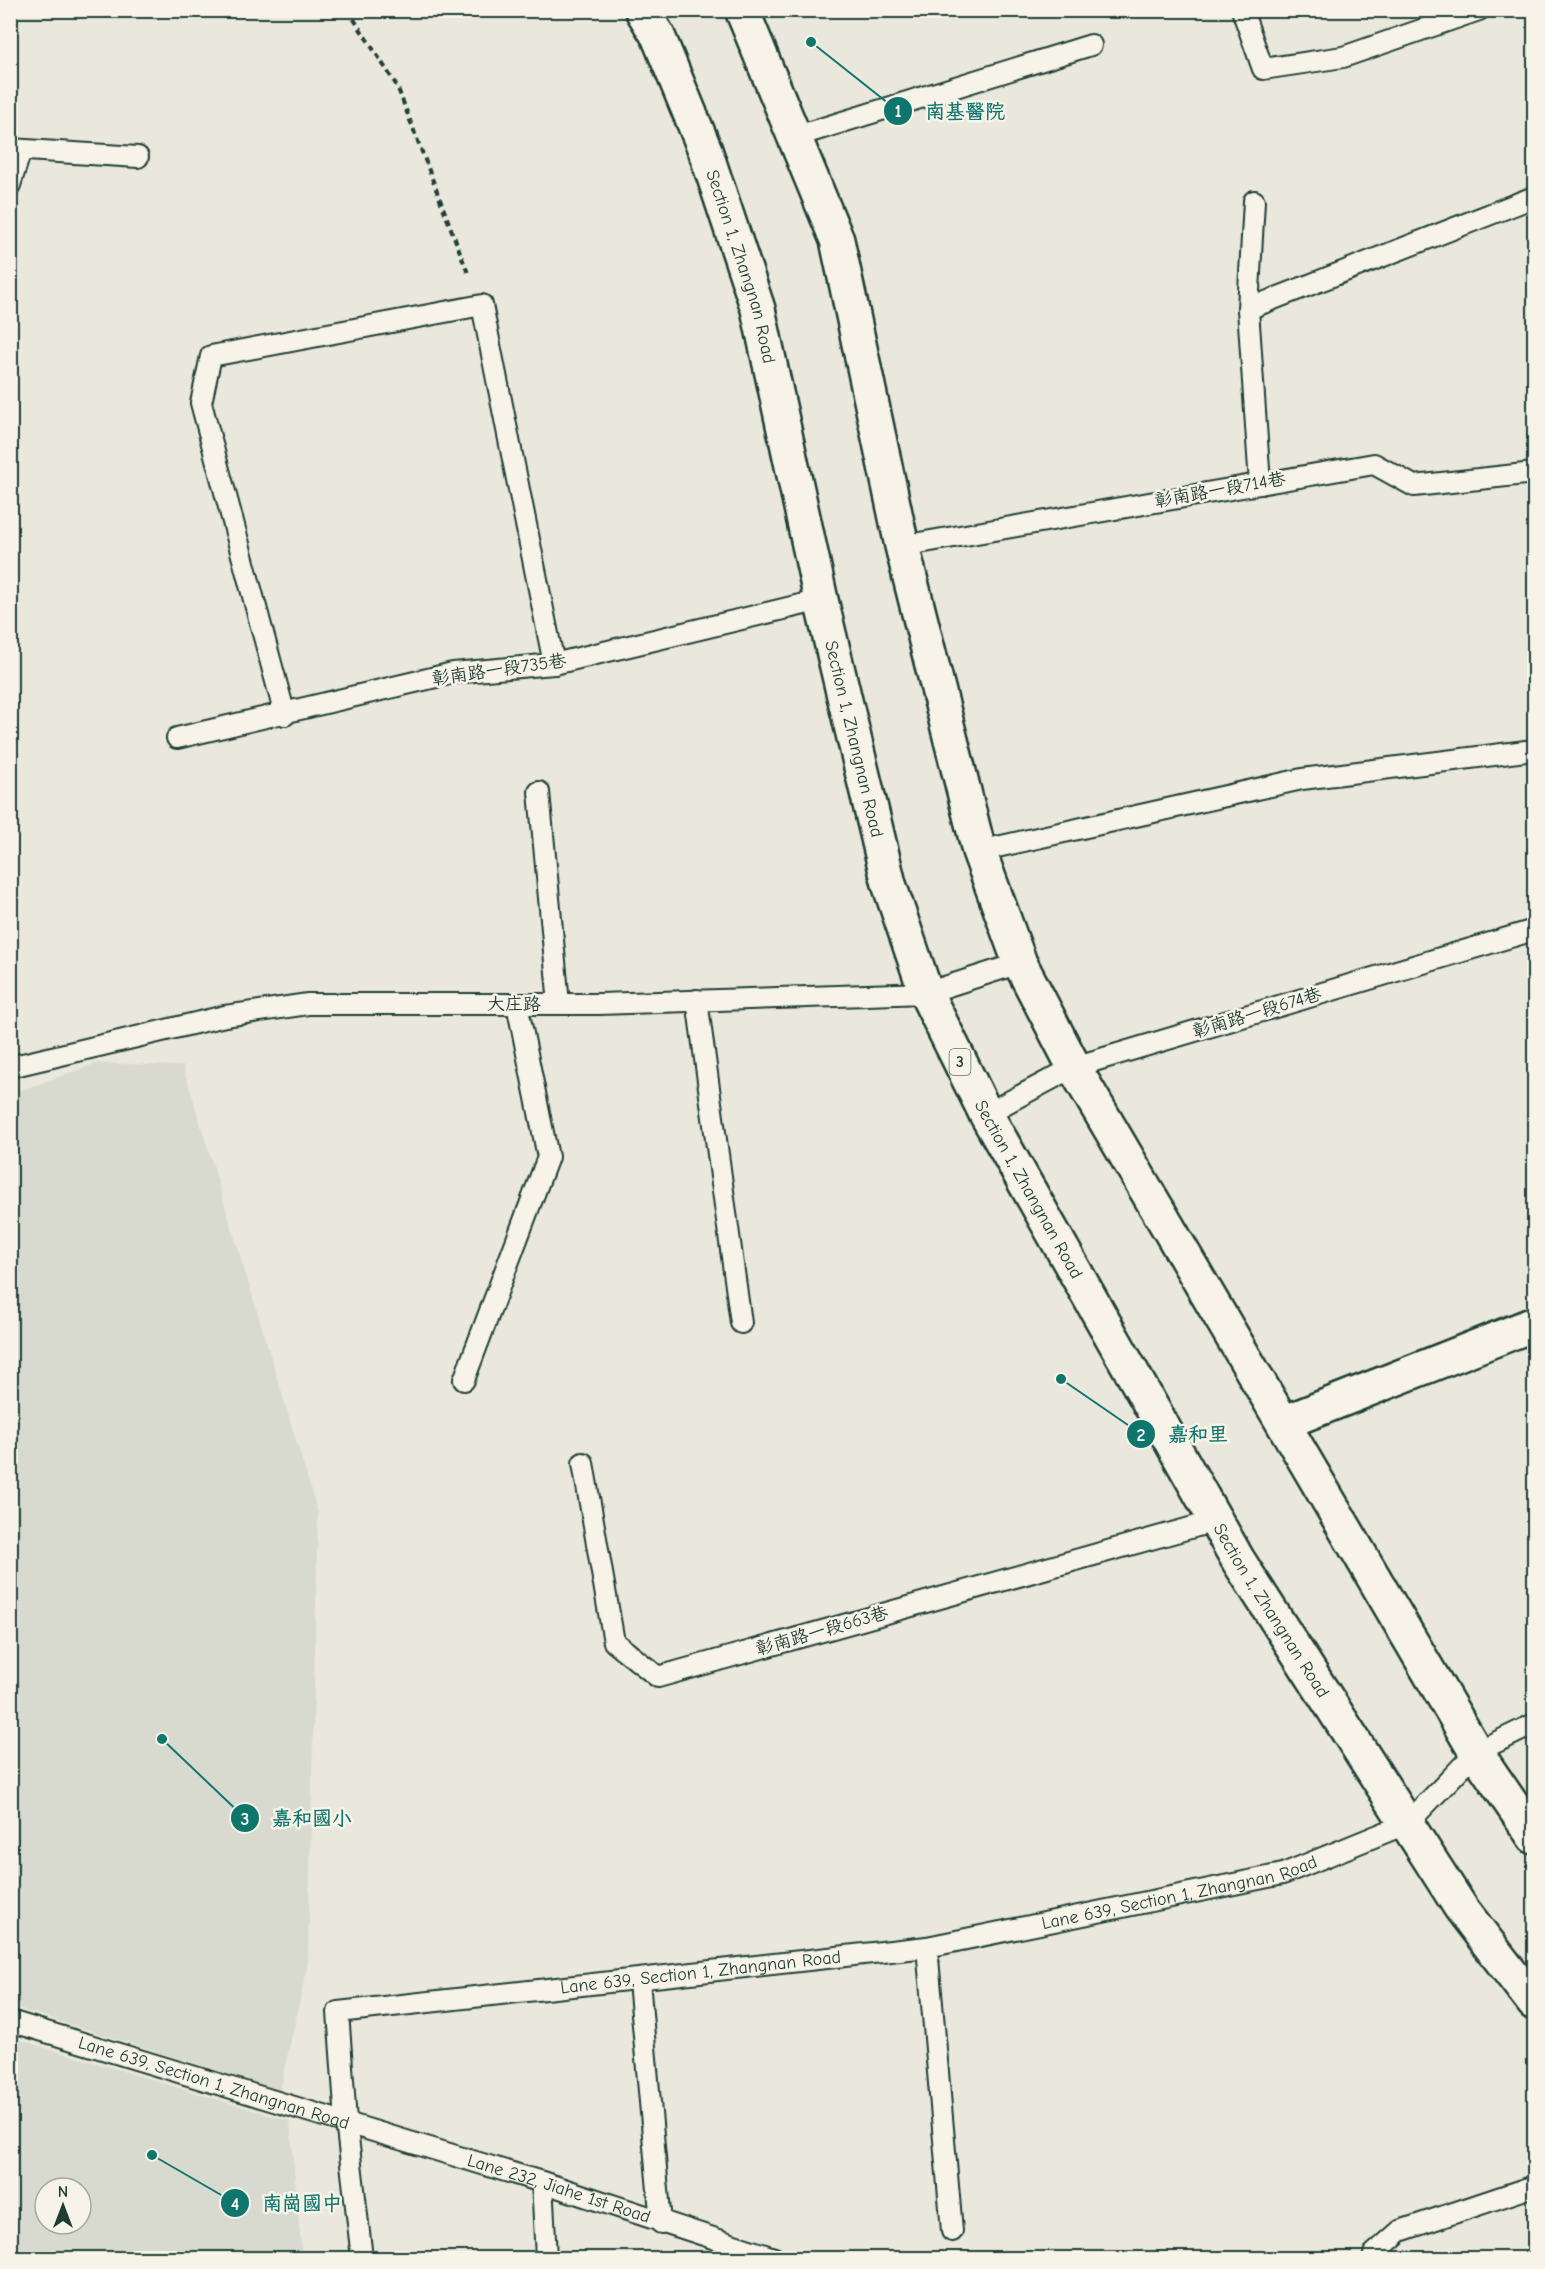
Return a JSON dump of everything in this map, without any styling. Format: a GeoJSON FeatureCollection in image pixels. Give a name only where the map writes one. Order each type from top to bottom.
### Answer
{"type":"FeatureCollection","features":[{"type":"Feature","properties":{"kind":"main road","name":"Section 1, Zhangnan Road"},"geometry":{"type":"LineString","coordinates":[[642,10],[658,36],[705,150],[758,309],[821,600],[889,884],[926,993],[986,1114],[1238,1560],[1461,1908],[1534,2003]]}},
{"type":"Feature","properties":{"kind":"main road"},"geometry":{"type":"LineString","coordinates":[[742,10],[837,240],[902,546],[979,851],[1020,963],[1074,1067],[1476,1752],[1534,1837]]}},
{"type":"Feature","properties":{"kind":"main road"},"geometry":{"type":"LineString","coordinates":[[1283,1423],[1534,1324]]}},
{"type":"Feature","properties":{"kind":"lane"},"geometry":{"type":"LineString","coordinates":[[1242,10],[1263,69],[1343,57],[1479,10]]}},
{"type":"Feature","properties":{"kind":"lane"},"geometry":{"type":"LineString","coordinates":[[794,137],[1090,45]]}},
{"type":"Feature","properties":{"kind":"lane"},"geometry":{"type":"LineString","coordinates":[[10,185],[16,149],[138,157]]}},
{"type":"Feature","properties":{"kind":"lane"},"geometry":{"type":"LineString","coordinates":[[1248,309],[1534,197]]}},
{"type":"Feature","properties":{"kind":"lane"},"geometry":{"type":"LineString","coordinates":[[1254,201],[1248,309],[1260,483]]}},
{"type":"Feature","properties":{"kind":"lane"},"geometry":{"type":"LineString","coordinates":[[285,715],[201,403],[211,357],[482,305],[554,664]]}},
{"type":"Feature","properties":{"kind":"lane","name":"彰南路一段714巷"},"geometry":{"type":"LineString","coordinates":[[902,546],[1374,464],[1414,486],[1534,473]]}},
{"type":"Feature","properties":{"kind":"lane","name":"彰南路一段735巷"},"geometry":{"type":"LineString","coordinates":[[177,738],[285,715],[453,673],[554,664],[821,600]]}},
{"type":"Feature","properties":{"kind":"lane"},"geometry":{"type":"LineString","coordinates":[[979,851],[1302,779],[1534,750]]}},
{"type":"Feature","properties":{"kind":"lane"},"geometry":{"type":"LineString","coordinates":[[539,792],[559,1004]]}},
{"type":"Feature","properties":{"kind":"lane","name":"彰南路一段674巷"},"geometry":{"type":"LineString","coordinates":[[986,1114],[1074,1067],[1534,930]]}},
{"type":"Feature","properties":{"kind":"lane","name":"大庄路"},"geometry":{"type":"LineString","coordinates":[[10,1067],[225,1016],[308,1004],[559,1004],[926,993],[1020,963]]}},
{"type":"Feature","properties":{"kind":"lane"},"geometry":{"type":"LineString","coordinates":[[697,1000],[741,1323]]}},
{"type":"Feature","properties":{"kind":"lane"},"geometry":{"type":"LineString","coordinates":[[464,1380],[548,1157],[517,1004]]}},
{"type":"Feature","properties":{"kind":"lane","name":"彰南路一段663巷"},"geometry":{"type":"LineString","coordinates":[[583,1463],[614,1642],[658,1677],[1215,1521]]}},
{"type":"Feature","properties":{"kind":"lane"},"geometry":{"type":"LineString","coordinates":[[1476,1752],[1534,1724]]}},
{"type":"Feature","properties":{"kind":"lane","name":"Lane 639, Section 1, Zhangnan Road"},"geometry":{"type":"LineString","coordinates":[[10,2020],[346,2121],[338,2012],[639,1981],[927,1947],[1282,1874],[1408,1823],[1476,1752]]}},
{"type":"Feature","properties":{"kind":"lane"},"geometry":{"type":"LineString","coordinates":[[927,1947],[952,2231]]}},
{"type":"Feature","properties":{"kind":"lane"},"geometry":{"type":"LineString","coordinates":[[639,1981],[661,2223]]}},
{"type":"Feature","properties":{"kind":"lane"},"geometry":{"type":"LineString","coordinates":[[346,2121],[362,2259]]}},
{"type":"Feature","properties":{"kind":"lane","name":"Lane 232, Jiahe 1st Road"},"geometry":{"type":"LineString","coordinates":[[346,2121],[542,2182],[774,2259]]}},
{"type":"Feature","properties":{"kind":"lane"},"geometry":{"type":"LineString","coordinates":[[542,2182],[546,2259]]}},
{"type":"Feature","properties":{"kind":"lane"},"geometry":{"type":"LineString","coordinates":[[1374,2254],[1400,2231],[1534,2186]]}},
{"type":"Feature","properties":{"kind":"path"},"geometry":{"type":"LineString","coordinates":[[348,10],[397,86],[459,252],[482,305]]}},
{"type":"Feature","properties":{"kind":"shaded area"},"geometry":{"type":"Polygon","coordinates":[[[97,1063],[183,1066],[318,1513],[308,1964],[280,2090],[11,2006],[11,1094],[97,1063]]]}},
{"type":"Feature","properties":{"kind":"shaded area"},"geometry":{"type":"Polygon","coordinates":[[[10,2037],[290,2121],[302,2258],[11,2258],[10,2037]]]}},
{"type":"Feature","properties":{"kind":"place","name":"南基醫院"},"geometry":{"type":"Point","coordinates":[811,42]}},
{"type":"Feature","properties":{"kind":"place","name":"嘉和里"},"geometry":{"type":"Point","coordinates":[1061,1379]}},
{"type":"Feature","properties":{"kind":"place","name":"嘉和國小"},"geometry":{"type":"Point","coordinates":[162,1739]}},
{"type":"Feature","properties":{"kind":"place","name":"南崗國中"},"geometry":{"type":"Point","coordinates":[152,2155]}}]}
